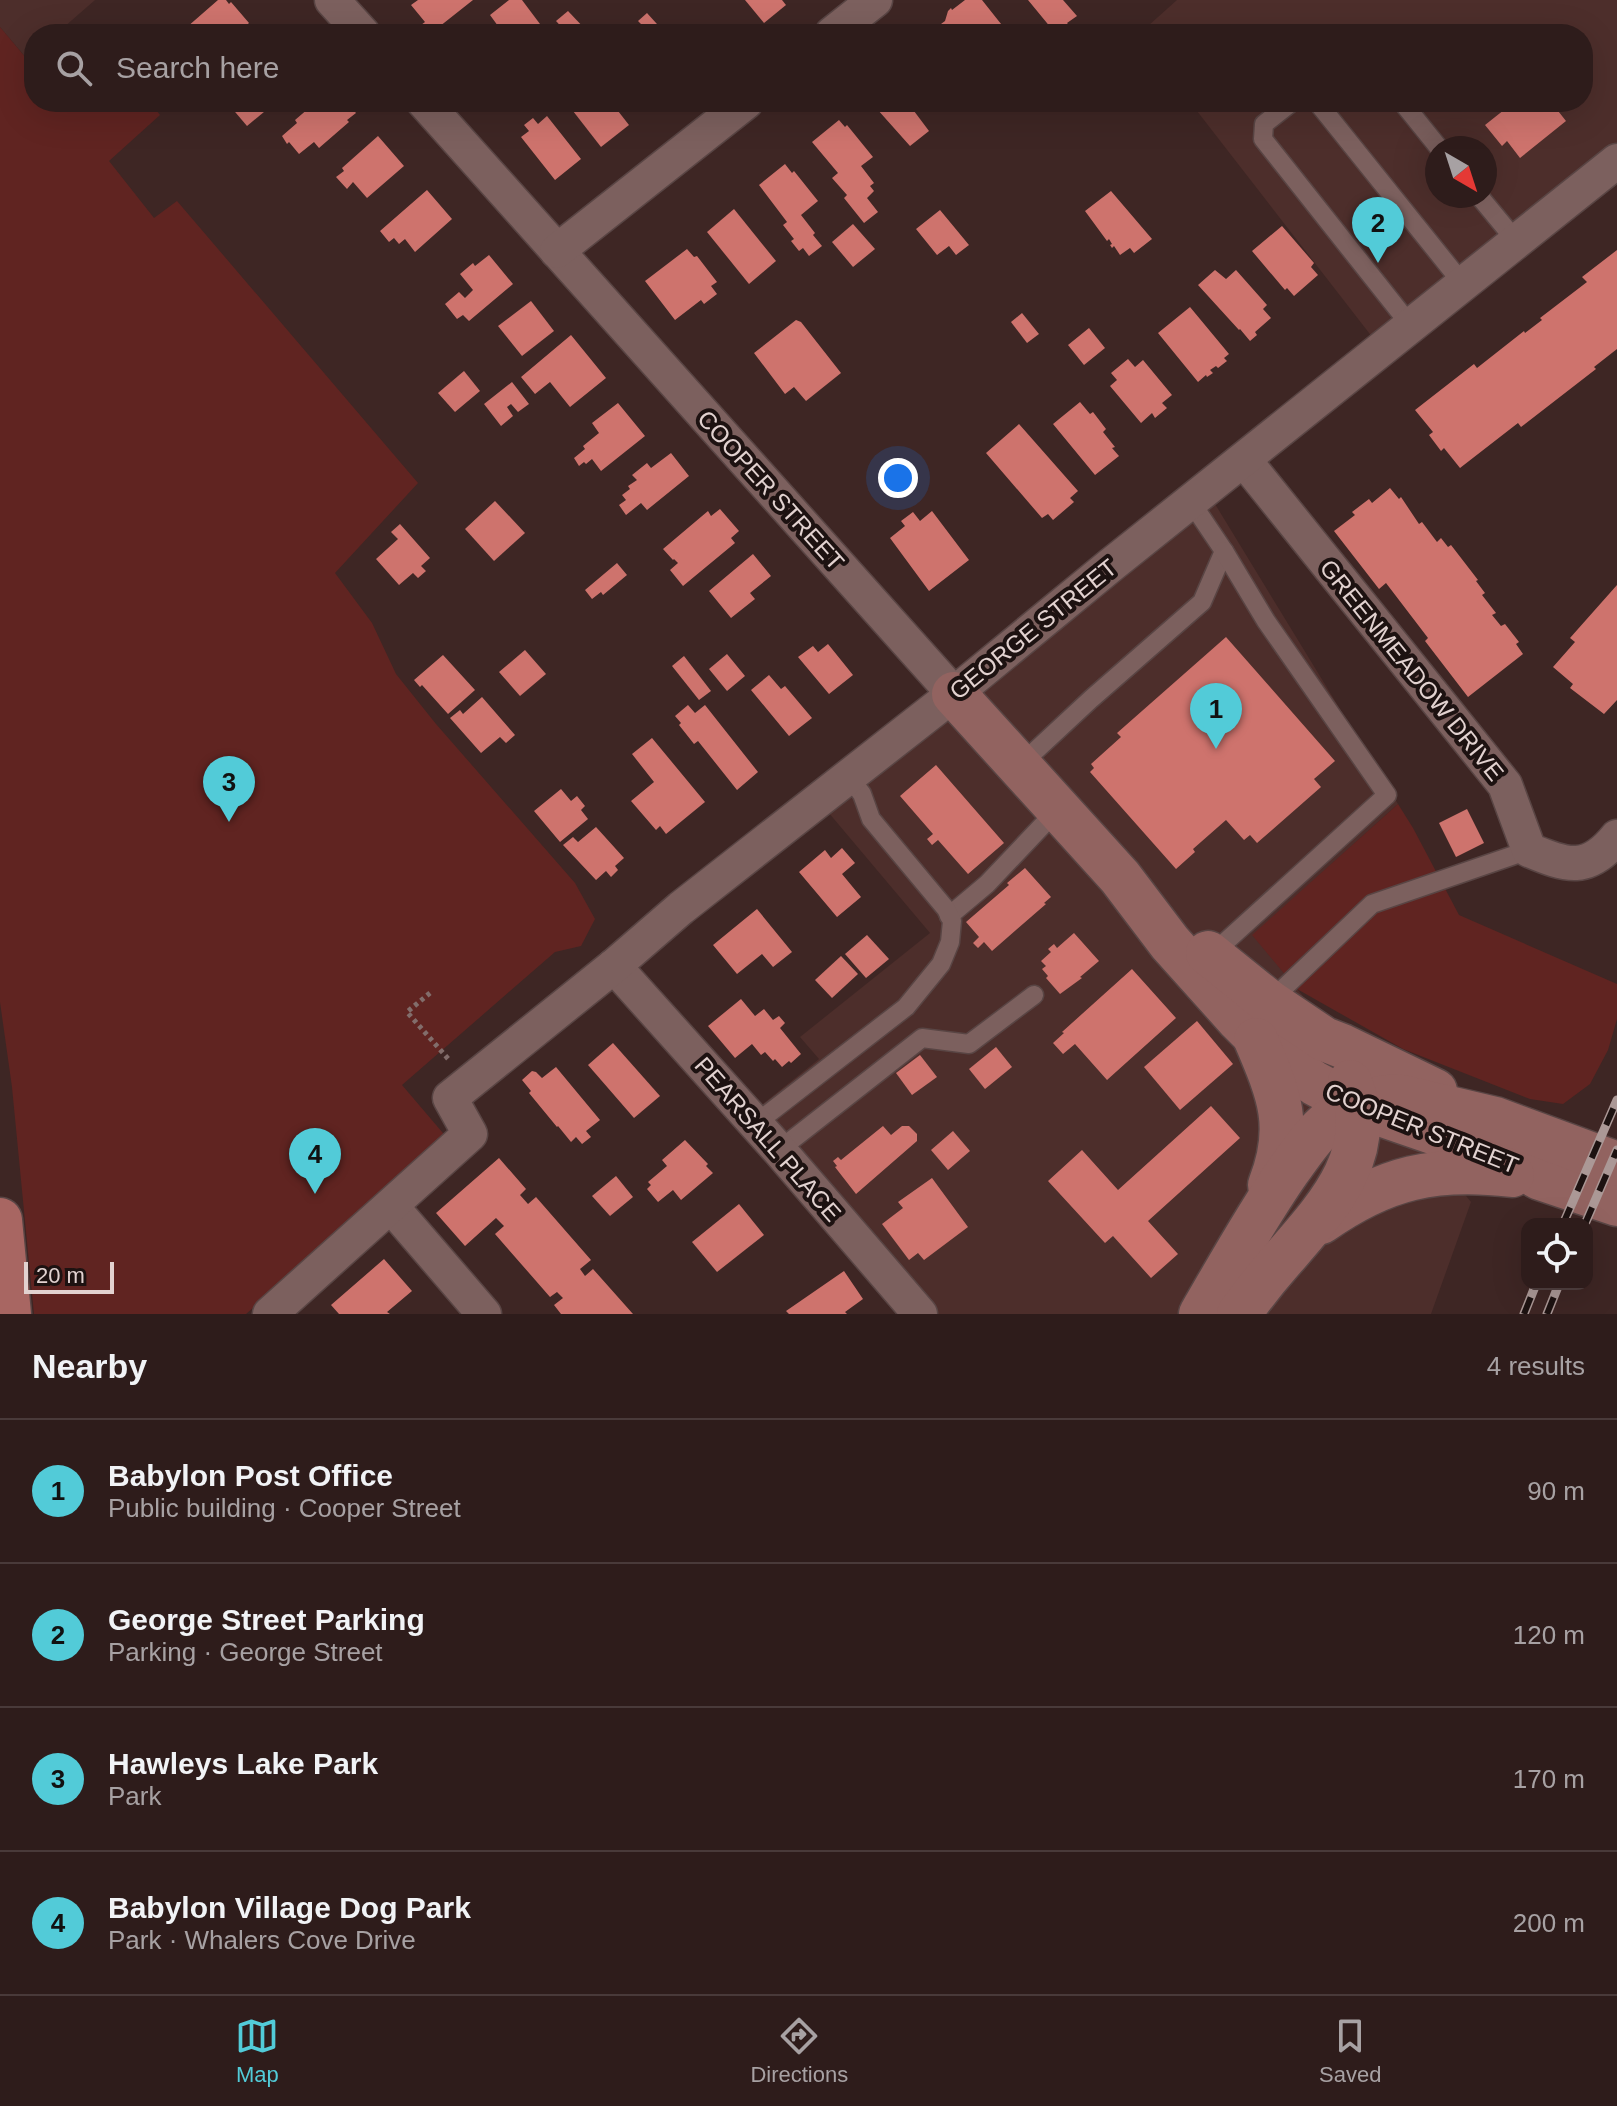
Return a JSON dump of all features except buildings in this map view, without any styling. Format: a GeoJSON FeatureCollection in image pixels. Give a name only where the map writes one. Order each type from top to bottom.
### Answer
{"type":"FeatureCollection","features":[{"type":"Feature","properties":{"kind":"main road"},"geometry":{"type":"LineString","coordinates":[[0,1220],[9,1314]]}},
{"type":"Feature","properties":{"kind":"street"},"geometry":{"type":"LineString","coordinates":[[332,0],[354,24]]}},
{"type":"Feature","properties":{"kind":"street"},"geometry":{"type":"LineString","coordinates":[[845,24],[875,0]]}},
{"type":"Feature","properties":{"kind":"street","name":"COOPER STREET"},"geometry":{"type":"LineString","coordinates":[[433,112],[1120,877],[1170,943],[1262,1020],[1342,1046],[1495,1119]]}},
{"type":"Feature","properties":{"kind":"street"},"geometry":{"type":"LineString","coordinates":[[557,251],[733,112]]}},
{"type":"Feature","properties":{"kind":"street","name":"GEORGE STREET"},"geometry":{"type":"LineString","coordinates":[[459,1091],[681,908],[954,694],[1617,161]]}},
{"type":"Feature","properties":{"kind":"street","name":"GREENMEADOW DRIVE"},"geometry":{"type":"LineString","coordinates":[[1244,460],[1505,785],[1529,850]]}},
{"type":"Feature","properties":{"kind":"street"},"geometry":{"type":"LineString","coordinates":[[1529,850],[1554,860],[1578,864],[1594,859],[1608,849],[1617,837]]}},
{"type":"Feature","properties":{"kind":"street","name":"COOPER STREET"},"geometry":{"type":"LineString","coordinates":[[1120,877],[1211,955],[1262,1020],[1271,1052],[1314,1083],[1357,1106],[1502,1156],[1540,1178],[1617,1204]]}},
{"type":"Feature","properties":{"kind":"street","name":"PEARSALL PLACE"},"geometry":{"type":"LineString","coordinates":[[614,966],[779,1150],[920,1314]]}},
{"type":"Feature","properties":{"kind":"street"},"geometry":{"type":"LineString","coordinates":[[1260,1210],[1275,1173],[1282,1136],[1280,1102],[1262,1020]]}},
{"type":"Feature","properties":{"kind":"street"},"geometry":{"type":"LineString","coordinates":[[1239,1314],[1335,1194],[1351,1163],[1358,1135],[1357,1106],[1345,1070],[1324,1039]]}},
{"type":"Feature","properties":{"kind":"street"},"geometry":{"type":"LineString","coordinates":[[270,1314],[470,1134],[459,1091]]}},
{"type":"Feature","properties":{"kind":"street"},"geometry":{"type":"LineString","coordinates":[[1201,1314],[1260,1210],[1305,1147],[1342,1112],[1357,1106],[1386,1096],[1402,1097],[1495,1119],[1617,1164]]}},
{"type":"Feature","properties":{"kind":"street"},"geometry":{"type":"LineString","coordinates":[[1306,1233],[1347,1205],[1413,1177],[1458,1171],[1540,1178]]}},
{"type":"Feature","properties":{"kind":"street"},"geometry":{"type":"LineString","coordinates":[[391,1206],[484,1314]]}},
{"type":"Feature","properties":{"kind":"lane"},"geometry":{"type":"LineString","coordinates":[[1279,112],[1264,124],[1263,139],[1411,326]]}},
{"type":"Feature","properties":{"kind":"lane"},"geometry":{"type":"LineString","coordinates":[[1325,112],[1463,284]]}},
{"type":"Feature","properties":{"kind":"lane"},"geometry":{"type":"LineString","coordinates":[[1410,112],[1429,136]]}},
{"type":"Feature","properties":{"kind":"lane"},"geometry":{"type":"LineString","coordinates":[[1489,208],[1517,242]]}},
{"type":"Feature","properties":{"kind":"lane"},"geometry":{"type":"LineString","coordinates":[[1191,502],[1266,621],[1387,795],[1211,955]]}},
{"type":"Feature","properties":{"kind":"lane"},"geometry":{"type":"LineString","coordinates":[[1019,766],[1202,602],[1224,551]]}},
{"type":"Feature","properties":{"kind":"lane"},"geometry":{"type":"LineString","coordinates":[[755,1124],[906,1007],[941,964],[950,942],[952,921],[946,909],[871,819],[862,794],[849,777]]}},
{"type":"Feature","properties":{"kind":"lane"},"geometry":{"type":"LineString","coordinates":[[949,916],[987,884],[1058,809]]}},
{"type":"Feature","properties":{"kind":"lane"},"geometry":{"type":"LineString","coordinates":[[1262,1020],[1372,904],[1529,850]]}},
{"type":"Feature","properties":{"kind":"lane"},"geometry":{"type":"LineString","coordinates":[[779,1150],[922,1038],[969,1044],[1034,995]]}},
{"type":"Feature","properties":{"kind":"path"},"geometry":{"type":"LineString","coordinates":[[430,993],[407,1012],[459,1091]]}},
{"type":"Feature","properties":{"kind":"shaded area"},"geometry":{"type":"Polygon","coordinates":[[[0,0],[95,0],[67,24],[24,24],[24,55],[0,27],[0,0]]]}},
{"type":"Feature","properties":{"kind":"shaded area"},"geometry":{"type":"Polygon","coordinates":[[[1177,0],[1617,0],[1617,164],[1383,351],[1198,112],[1593,112],[1593,24],[1150,24],[1177,0]]]}},
{"type":"Feature","properties":{"kind":"shaded area"},"geometry":{"type":"Polygon","coordinates":[[[0,27],[24,56],[24,112],[158,112],[160,115],[109,161],[154,218],[177,201],[418,483],[335,573],[372,623],[396,674],[575,883],[595,919],[581,946],[555,952],[402,1085],[448,1139],[246,1314],[34,1314],[12,1087],[0,1002],[0,27]]]}},
{"type":"Feature","properties":{"kind":"shaded area"},"geometry":{"type":"Polygon","coordinates":[[[1201,481],[1398,804],[1253,935],[1471,1202],[1431,1314],[934,1314],[754,1111],[819,1059],[800,1037],[930,933],[823,806],[1201,481]]]}},
{"type":"Feature","properties":{"kind":"shaded area"},"geometry":{"type":"Polygon","coordinates":[[[1398,804],[1459,915],[1617,984],[1617,1019],[1608,1050],[1590,1084],[1563,1104],[1530,1099],[1403,1049],[1297,989],[1252,935],[1398,804]]]}},
{"type":"Feature","properties":{"kind":"railway"},"geometry":{"type":"LineString","coordinates":[[1566,1218],[1617,1100]]}},
{"type":"Feature","properties":{"kind":"railway"},"geometry":{"type":"LineString","coordinates":[[1588,1218],[1617,1150]]}},
{"type":"Feature","properties":{"kind":"railway"},"geometry":{"type":"LineString","coordinates":[[1524,1314],[1534,1290]]}},
{"type":"Feature","properties":{"kind":"railway"},"geometry":{"type":"LineString","coordinates":[[1547,1314],[1557,1290]]}},
{"type":"Feature","properties":{"kind":"place","name":"George Street Parking"},"geometry":{"type":"Point","coordinates":[1378,263]}},
{"type":"Feature","properties":{"kind":"place","name":"Babylon Post Office"},"geometry":{"type":"Point","coordinates":[1216,749]}},
{"type":"Feature","properties":{"kind":"place","name":"Hawleys Lake Park"},"geometry":{"type":"Point","coordinates":[229,822]}},
{"type":"Feature","properties":{"kind":"place","name":"Babylon Village Dog Park"},"geometry":{"type":"Point","coordinates":[315,1194]}}]}
